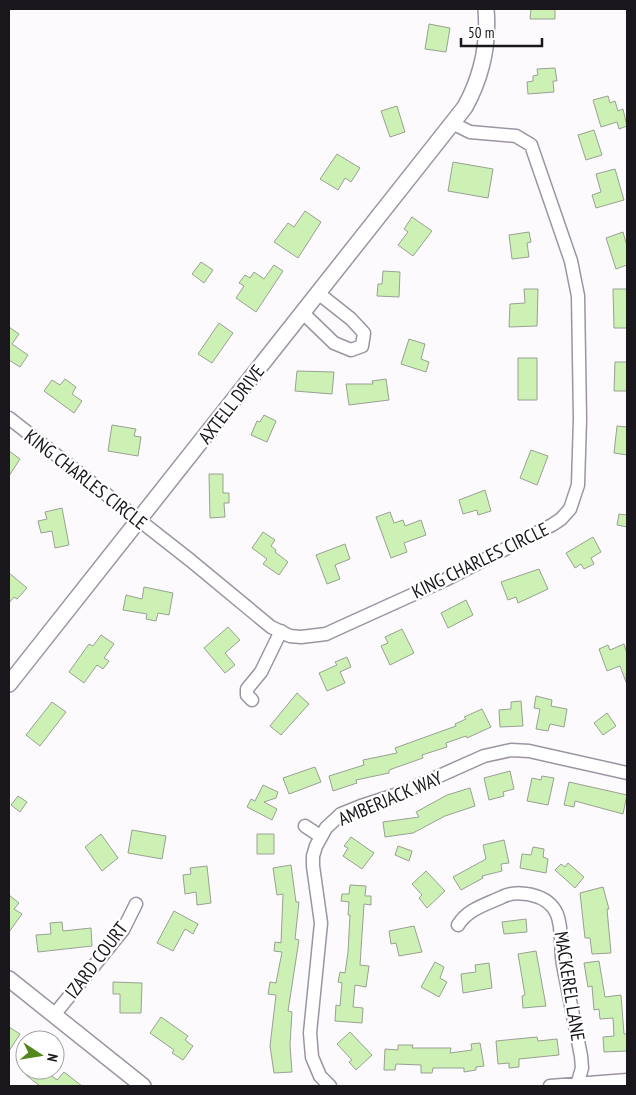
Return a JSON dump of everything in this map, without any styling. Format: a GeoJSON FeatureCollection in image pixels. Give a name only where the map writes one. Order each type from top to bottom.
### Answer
{"type":"FeatureCollection","features":[{"type":"Feature","properties":{"kind":"street"},"geometry":{"type":"LineString","coordinates":[[452,123],[472,94],[482,65],[487,34],[486,9]]}},
{"type":"Feature","properties":{"kind":"street","name":"AXTELL DRIVE"},"geometry":{"type":"LineString","coordinates":[[9,684],[452,123]]}},
{"type":"Feature","properties":{"kind":"street","name":"KING CHARLES CIRCLE"},"geometry":{"type":"LineString","coordinates":[[9,418],[190,560],[262,620],[290,636],[301,637],[326,634],[497,554],[561,519],[570,509],[578,485],[580,419],[578,296],[571,261],[545,180],[531,145],[516,136],[470,132],[452,123]]}},
{"type":"Feature","properties":{"kind":"street"},"geometry":{"type":"LineString","coordinates":[[303,312],[339,346],[350,350],[362,346],[364,333],[351,319],[318,293]]}},
{"type":"Feature","properties":{"kind":"street"},"geometry":{"type":"LineString","coordinates":[[252,700],[247,695],[247,689],[261,672],[280,631]]}},
{"type":"Feature","properties":{"kind":"street","name":"AMBERJACK WAY"},"geometry":{"type":"LineString","coordinates":[[330,1086],[320,1076],[310,1044],[311,1011],[321,922],[313,866],[316,846],[320,836],[341,814],[401,793],[493,753],[511,750],[529,751],[627,773]]}},
{"type":"Feature","properties":{"kind":"street"},"geometry":{"type":"LineString","coordinates":[[305,826],[320,836]]}},
{"type":"Feature","properties":{"kind":"street","name":"MACKEREL LANE"},"geometry":{"type":"LineString","coordinates":[[458,925],[465,914],[515,893],[543,899],[555,911],[562,927],[563,963],[581,1056],[582,1068],[577,1085]]}},
{"type":"Feature","properties":{"kind":"street","name":"IZARD COURT"},"geometry":{"type":"LineString","coordinates":[[54,1015],[123,930],[136,904]]}},
{"type":"Feature","properties":{"kind":"street"},"geometry":{"type":"LineString","coordinates":[[9,979],[143,1086]]}},
{"type":"Feature","properties":{"kind":"street"},"geometry":{"type":"LineString","coordinates":[[550,1086],[627,1080]]}},
{"type":"Feature","properties":{"kind":"building"},"geometry":{"type":"Polygon","coordinates":[[[531,9],[555,9],[555,19],[530,19],[531,9]]]}},
{"type":"Feature","properties":{"kind":"building"},"geometry":{"type":"Polygon","coordinates":[[[429,24],[450,28],[446,52],[425,49],[429,24]]]}},
{"type":"Feature","properties":{"kind":"building"},"geometry":{"type":"Polygon","coordinates":[[[555,68],[557,81],[553,81],[554,92],[528,94],[527,82],[533,81],[533,76],[538,75],[537,69],[555,68]]]}},
{"type":"Feature","properties":{"kind":"building"},"geometry":{"type":"Polygon","coordinates":[[[608,96],[610,103],[615,101],[618,111],[623,109],[627,126],[619,129],[617,122],[601,127],[593,100],[608,96]]]}},
{"type":"Feature","properties":{"kind":"building"},"geometry":{"type":"Polygon","coordinates":[[[397,106],[405,132],[390,137],[381,111],[397,106]]]}},
{"type":"Feature","properties":{"kind":"building"},"geometry":{"type":"Polygon","coordinates":[[[594,130],[602,155],[586,160],[578,135],[594,130]]]}},
{"type":"Feature","properties":{"kind":"building"},"geometry":{"type":"Polygon","coordinates":[[[337,154],[360,168],[351,182],[345,178],[338,190],[320,179],[337,154]]]}},
{"type":"Feature","properties":{"kind":"building"},"geometry":{"type":"Polygon","coordinates":[[[453,162],[493,169],[488,198],[448,191],[453,162]]]}},
{"type":"Feature","properties":{"kind":"building"},"geometry":{"type":"Polygon","coordinates":[[[615,169],[624,200],[596,208],[592,195],[601,192],[596,174],[615,169]]]}},
{"type":"Feature","properties":{"kind":"building"},"geometry":{"type":"Polygon","coordinates":[[[305,211],[321,222],[298,258],[274,242],[288,223],[294,227],[305,211]]]}},
{"type":"Feature","properties":{"kind":"building"},"geometry":{"type":"Polygon","coordinates":[[[412,217],[432,231],[413,256],[398,245],[408,232],[404,229],[412,217]]]}},
{"type":"Feature","properties":{"kind":"building"},"geometry":{"type":"Polygon","coordinates":[[[529,232],[531,242],[527,243],[529,257],[512,259],[509,235],[529,232]]]}},
{"type":"Feature","properties":{"kind":"building"},"geometry":{"type":"Polygon","coordinates":[[[623,232],[627,246],[627,265],[616,269],[606,238],[623,232]]]}},
{"type":"Feature","properties":{"kind":"building"},"geometry":{"type":"Polygon","coordinates":[[[201,262],[213,270],[204,283],[192,274],[201,262]]]}},
{"type":"Feature","properties":{"kind":"building"},"geometry":{"type":"Polygon","coordinates":[[[274,265],[283,271],[256,312],[236,298],[244,286],[239,283],[245,275],[250,278],[254,272],[264,279],[274,265]]]}},
{"type":"Feature","properties":{"kind":"building"},"geometry":{"type":"Polygon","coordinates":[[[383,271],[400,272],[399,297],[377,296],[378,284],[382,284],[383,271]]]}},
{"type":"Feature","properties":{"kind":"building"},"geometry":{"type":"Polygon","coordinates":[[[524,289],[538,289],[537,326],[509,327],[510,304],[525,303],[524,289]]]}},
{"type":"Feature","properties":{"kind":"building"},"geometry":{"type":"Polygon","coordinates":[[[613,289],[627,289],[627,328],[614,328],[613,289]]]}},
{"type":"Feature","properties":{"kind":"building"},"geometry":{"type":"Polygon","coordinates":[[[219,323],[233,333],[212,363],[198,354],[219,323]]]}},
{"type":"Feature","properties":{"kind":"building"},"geometry":{"type":"Polygon","coordinates":[[[9,327],[19,334],[12,344],[28,355],[20,367],[9,360],[9,327]]]}},
{"type":"Feature","properties":{"kind":"building"},"geometry":{"type":"Polygon","coordinates":[[[409,339],[425,344],[421,359],[429,362],[426,372],[401,364],[409,339]]]}},
{"type":"Feature","properties":{"kind":"building"},"geometry":{"type":"Polygon","coordinates":[[[518,358],[537,358],[537,400],[518,400],[518,358]]]}},
{"type":"Feature","properties":{"kind":"building"},"geometry":{"type":"Polygon","coordinates":[[[615,362],[627,362],[627,391],[614,391],[615,362]]]}},
{"type":"Feature","properties":{"kind":"building"},"geometry":{"type":"Polygon","coordinates":[[[297,371],[334,372],[332,394],[295,391],[297,371]]]}},
{"type":"Feature","properties":{"kind":"building"},"geometry":{"type":"Polygon","coordinates":[[[65,379],[76,387],[72,394],[82,401],[74,413],[44,391],[52,380],[60,385],[65,379]]]}},
{"type":"Feature","properties":{"kind":"building"},"geometry":{"type":"Polygon","coordinates":[[[386,379],[389,400],[349,405],[346,384],[373,384],[372,381],[386,379]]]}},
{"type":"Feature","properties":{"kind":"building"},"geometry":{"type":"Polygon","coordinates":[[[264,415],[276,421],[267,442],[251,435],[257,421],[260,422],[264,415]]]}},
{"type":"Feature","properties":{"kind":"building"},"geometry":{"type":"Polygon","coordinates":[[[112,425],[136,429],[134,436],[141,437],[138,456],[108,451],[112,425]]]}},
{"type":"Feature","properties":{"kind":"building"},"geometry":{"type":"Polygon","coordinates":[[[617,426],[627,427],[627,455],[614,453],[617,426]]]}},
{"type":"Feature","properties":{"kind":"building"},"geometry":{"type":"Polygon","coordinates":[[[531,450],[548,456],[537,485],[520,478],[531,450]]]}},
{"type":"Feature","properties":{"kind":"building"},"geometry":{"type":"Polygon","coordinates":[[[9,451],[20,459],[9,476],[9,451]]]}},
{"type":"Feature","properties":{"kind":"building"},"geometry":{"type":"Polygon","coordinates":[[[209,474],[223,474],[223,493],[229,493],[229,503],[224,503],[225,517],[210,518],[209,474]]]}},
{"type":"Feature","properties":{"kind":"building"},"geometry":{"type":"Polygon","coordinates":[[[485,490],[491,511],[478,515],[477,510],[463,514],[459,500],[485,490]]]}},
{"type":"Feature","properties":{"kind":"building"},"geometry":{"type":"Polygon","coordinates":[[[62,508],[69,545],[55,548],[52,531],[41,533],[38,521],[47,519],[45,512],[62,508]]]}},
{"type":"Feature","properties":{"kind":"building"},"geometry":{"type":"Polygon","coordinates":[[[390,512],[394,523],[403,520],[405,526],[421,520],[426,535],[404,543],[407,552],[391,558],[376,517],[390,512]]]}},
{"type":"Feature","properties":{"kind":"building"},"geometry":{"type":"Polygon","coordinates":[[[619,514],[627,515],[627,527],[617,525],[619,514]]]}},
{"type":"Feature","properties":{"kind":"building"},"geometry":{"type":"Polygon","coordinates":[[[263,532],[275,540],[271,546],[276,550],[275,552],[288,562],[279,575],[263,564],[267,559],[252,548],[263,532]]]}},
{"type":"Feature","properties":{"kind":"building"},"geometry":{"type":"Polygon","coordinates":[[[593,537],[601,552],[591,558],[594,564],[584,569],[581,564],[575,568],[566,553],[593,537]]]}},
{"type":"Feature","properties":{"kind":"building"},"geometry":{"type":"Polygon","coordinates":[[[345,544],[350,559],[335,565],[340,579],[327,584],[316,555],[345,544]]]}},
{"type":"Feature","properties":{"kind":"building"},"geometry":{"type":"Polygon","coordinates":[[[539,569],[548,589],[518,603],[516,597],[508,600],[501,582],[539,569]]]}},
{"type":"Feature","properties":{"kind":"building"},"geometry":{"type":"Polygon","coordinates":[[[9,573],[27,588],[17,599],[14,597],[9,603],[9,573]]]}},
{"type":"Feature","properties":{"kind":"building"},"geometry":{"type":"Polygon","coordinates":[[[144,587],[173,593],[169,615],[158,613],[156,621],[146,619],[147,614],[123,610],[126,595],[142,599],[144,587]]]}},
{"type":"Feature","properties":{"kind":"building"},"geometry":{"type":"Polygon","coordinates":[[[466,600],[473,615],[448,628],[441,613],[466,600]]]}},
{"type":"Feature","properties":{"kind":"building"},"geometry":{"type":"Polygon","coordinates":[[[228,627],[240,640],[225,653],[235,665],[225,673],[204,648],[228,627]]]}},
{"type":"Feature","properties":{"kind":"building"},"geometry":{"type":"Polygon","coordinates":[[[402,629],[414,653],[390,665],[381,646],[388,643],[385,637],[402,629]]]}},
{"type":"Feature","properties":{"kind":"building"},"geometry":{"type":"Polygon","coordinates":[[[101,635],[114,644],[104,658],[109,661],[103,669],[97,665],[84,683],[69,672],[89,644],[93,646],[101,635]]]}},
{"type":"Feature","properties":{"kind":"building"},"geometry":{"type":"Polygon","coordinates":[[[624,644],[627,654],[626,682],[620,666],[607,671],[599,649],[608,645],[610,650],[624,644]]]}},
{"type":"Feature","properties":{"kind":"building"},"geometry":{"type":"Polygon","coordinates":[[[347,657],[351,667],[340,672],[345,683],[327,691],[319,673],[337,665],[335,662],[347,657]]]}},
{"type":"Feature","properties":{"kind":"building"},"geometry":{"type":"Polygon","coordinates":[[[297,693],[309,704],[281,735],[270,726],[297,693]]]}},
{"type":"Feature","properties":{"kind":"building"},"geometry":{"type":"Polygon","coordinates":[[[536,696],[552,700],[551,706],[567,709],[564,727],[550,724],[548,731],[536,729],[540,709],[534,708],[536,696]]]}},
{"type":"Feature","properties":{"kind":"building"},"geometry":{"type":"Polygon","coordinates":[[[521,701],[523,726],[500,727],[499,710],[511,709],[511,702],[521,701]]]}},
{"type":"Feature","properties":{"kind":"building"},"geometry":{"type":"Polygon","coordinates":[[[52,702],[66,712],[40,746],[26,735],[52,702]]]}},
{"type":"Feature","properties":{"kind":"building"},"geometry":{"type":"Polygon","coordinates":[[[482,709],[491,727],[467,738],[466,736],[446,743],[447,747],[422,755],[423,758],[389,770],[389,773],[356,780],[357,783],[333,791],[329,776],[364,765],[363,760],[397,753],[395,748],[456,726],[455,724],[466,719],[464,717],[482,709]]]}},
{"type":"Feature","properties":{"kind":"building"},"geometry":{"type":"Polygon","coordinates":[[[607,713],[616,726],[603,735],[594,723],[607,713]]]}},
{"type":"Feature","properties":{"kind":"building"},"geometry":{"type":"Polygon","coordinates":[[[315,767],[321,782],[289,794],[283,778],[315,767]]]}},
{"type":"Feature","properties":{"kind":"building"},"geometry":{"type":"Polygon","coordinates":[[[510,771],[514,789],[503,792],[504,796],[489,800],[484,778],[510,771]]]}},
{"type":"Feature","properties":{"kind":"building"},"geometry":{"type":"Polygon","coordinates":[[[542,776],[554,778],[548,805],[527,801],[532,778],[541,780],[542,776]]]}},
{"type":"Feature","properties":{"kind":"building"},"geometry":{"type":"Polygon","coordinates":[[[569,782],[627,795],[623,814],[575,801],[574,807],[564,805],[569,782]]]}},
{"type":"Feature","properties":{"kind":"building"},"geometry":{"type":"Polygon","coordinates":[[[263,785],[278,792],[276,798],[264,802],[277,809],[272,820],[247,807],[251,799],[255,801],[263,785]]]}},
{"type":"Feature","properties":{"kind":"building"},"geometry":{"type":"Polygon","coordinates":[[[470,788],[475,806],[445,816],[413,833],[385,837],[383,822],[419,817],[416,812],[447,795],[470,788]]]}},
{"type":"Feature","properties":{"kind":"building"},"geometry":{"type":"Polygon","coordinates":[[[18,796],[27,802],[20,812],[11,805],[18,796]]]}},
{"type":"Feature","properties":{"kind":"building"},"geometry":{"type":"Polygon","coordinates":[[[132,830],[166,836],[162,859],[128,853],[132,830]]]}},
{"type":"Feature","properties":{"kind":"building"},"geometry":{"type":"Polygon","coordinates":[[[101,834],[118,858],[102,871],[85,847],[101,834]]]}},
{"type":"Feature","properties":{"kind":"building"},"geometry":{"type":"Polygon","coordinates":[[[257,834],[274,834],[274,854],[257,854],[257,834]]]}},
{"type":"Feature","properties":{"kind":"building"},"geometry":{"type":"Polygon","coordinates":[[[351,837],[374,853],[362,869],[343,856],[348,848],[344,846],[351,837]]]}},
{"type":"Feature","properties":{"kind":"building"},"geometry":{"type":"Polygon","coordinates":[[[504,840],[509,863],[501,864],[502,871],[482,876],[483,878],[461,890],[453,877],[486,859],[483,845],[504,840]]]}},
{"type":"Feature","properties":{"kind":"building"},"geometry":{"type":"Polygon","coordinates":[[[398,846],[412,851],[409,861],[395,855],[398,846]]]}},
{"type":"Feature","properties":{"kind":"building"},"geometry":{"type":"Polygon","coordinates":[[[533,847],[544,849],[543,857],[548,859],[546,873],[520,868],[522,854],[531,855],[533,847]]]}},
{"type":"Feature","properties":{"kind":"building"},"geometry":{"type":"Polygon","coordinates":[[[568,863],[584,877],[575,888],[555,870],[561,864],[565,867],[568,863]]]}},
{"type":"Feature","properties":{"kind":"building"},"geometry":{"type":"Polygon","coordinates":[[[291,865],[296,902],[299,902],[295,939],[299,940],[288,1011],[292,1012],[290,1045],[292,1072],[274,1073],[270,1046],[276,995],[268,994],[270,982],[276,983],[282,952],[274,951],[275,942],[281,943],[283,894],[277,895],[273,868],[291,865]]]}},
{"type":"Feature","properties":{"kind":"building"},"geometry":{"type":"Polygon","coordinates":[[[207,866],[211,903],[197,905],[196,892],[185,894],[183,875],[191,874],[190,868],[207,866]]]}},
{"type":"Feature","properties":{"kind":"building"},"geometry":{"type":"Polygon","coordinates":[[[426,871],[445,891],[427,908],[419,898],[422,895],[412,884],[426,871]]]}},
{"type":"Feature","properties":{"kind":"building"},"geometry":{"type":"Polygon","coordinates":[[[350,885],[366,886],[365,896],[371,896],[371,905],[364,904],[360,965],[369,966],[366,987],[355,985],[353,1007],[363,1008],[362,1023],[335,1021],[336,1005],[340,1006],[342,983],[338,982],[340,972],[345,973],[348,952],[350,915],[348,915],[349,902],[341,901],[342,894],[349,894],[350,885]]]}},
{"type":"Feature","properties":{"kind":"building"},"geometry":{"type":"Polygon","coordinates":[[[603,887],[609,909],[607,909],[611,953],[592,954],[590,938],[585,938],[580,893],[603,887]]]}},
{"type":"Feature","properties":{"kind":"building"},"geometry":{"type":"Polygon","coordinates":[[[9,895],[19,903],[14,909],[22,914],[9,932],[9,895]]]}},
{"type":"Feature","properties":{"kind":"building"},"geometry":{"type":"Polygon","coordinates":[[[174,911],[198,924],[193,934],[185,929],[173,951],[157,943],[174,911]]]}},
{"type":"Feature","properties":{"kind":"building"},"geometry":{"type":"Polygon","coordinates":[[[526,919],[527,932],[504,934],[502,922],[526,919]]]}},
{"type":"Feature","properties":{"kind":"building"},"geometry":{"type":"Polygon","coordinates":[[[62,922],[63,931],[91,928],[92,946],[38,952],[36,935],[51,934],[50,923],[62,922]]]}},
{"type":"Feature","properties":{"kind":"building"},"geometry":{"type":"Polygon","coordinates":[[[414,926],[422,952],[399,956],[396,943],[391,944],[389,931],[414,926]]]}},
{"type":"Feature","properties":{"kind":"building"},"geometry":{"type":"Polygon","coordinates":[[[536,951],[546,1006],[523,1008],[522,996],[525,995],[518,954],[536,951]]]}},
{"type":"Feature","properties":{"kind":"building"},"geometry":{"type":"Polygon","coordinates":[[[599,961],[605,997],[621,995],[624,1034],[627,1034],[627,1051],[604,1052],[603,1037],[614,1036],[613,1018],[600,1019],[599,1009],[594,1010],[592,986],[588,987],[584,963],[599,961]]]}},
{"type":"Feature","properties":{"kind":"building"},"geometry":{"type":"Polygon","coordinates":[[[435,962],[444,967],[440,978],[447,982],[439,997],[421,987],[435,962]]]}},
{"type":"Feature","properties":{"kind":"building"},"geometry":{"type":"Polygon","coordinates":[[[489,963],[492,988],[463,993],[461,974],[476,972],[475,965],[489,963]]]}},
{"type":"Feature","properties":{"kind":"building"},"geometry":{"type":"Polygon","coordinates":[[[113,982],[142,983],[141,1013],[120,1013],[120,994],[113,994],[113,982]]]}},
{"type":"Feature","properties":{"kind":"building"},"geometry":{"type":"Polygon","coordinates":[[[161,1017],[188,1036],[185,1040],[193,1046],[183,1060],[172,1053],[174,1050],[150,1033],[161,1017]]]}},
{"type":"Feature","properties":{"kind":"building"},"geometry":{"type":"Polygon","coordinates":[[[9,1027],[15,1031],[15,1042],[9,1051],[9,1027]]]}},
{"type":"Feature","properties":{"kind":"building"},"geometry":{"type":"Polygon","coordinates":[[[350,1032],[372,1055],[356,1070],[349,1062],[352,1060],[337,1044],[350,1032]]]}},
{"type":"Feature","properties":{"kind":"building"},"geometry":{"type":"Polygon","coordinates":[[[537,1037],[538,1041],[557,1039],[559,1055],[519,1059],[519,1067],[509,1068],[509,1063],[498,1064],[496,1041],[537,1037]]]}},
{"type":"Feature","properties":{"kind":"building"},"geometry":{"type":"Polygon","coordinates":[[[480,1043],[484,1066],[476,1067],[476,1070],[464,1072],[464,1068],[433,1068],[432,1073],[421,1073],[421,1065],[396,1064],[395,1070],[384,1070],[385,1049],[398,1050],[398,1045],[413,1045],[412,1048],[451,1048],[450,1053],[472,1050],[471,1044],[480,1043]]]}},
{"type":"Feature","properties":{"kind":"building"},"geometry":{"type":"Polygon","coordinates":[[[65,1073],[82,1086],[40,1086],[32,1080],[65,1080],[65,1073]]]}}]}
